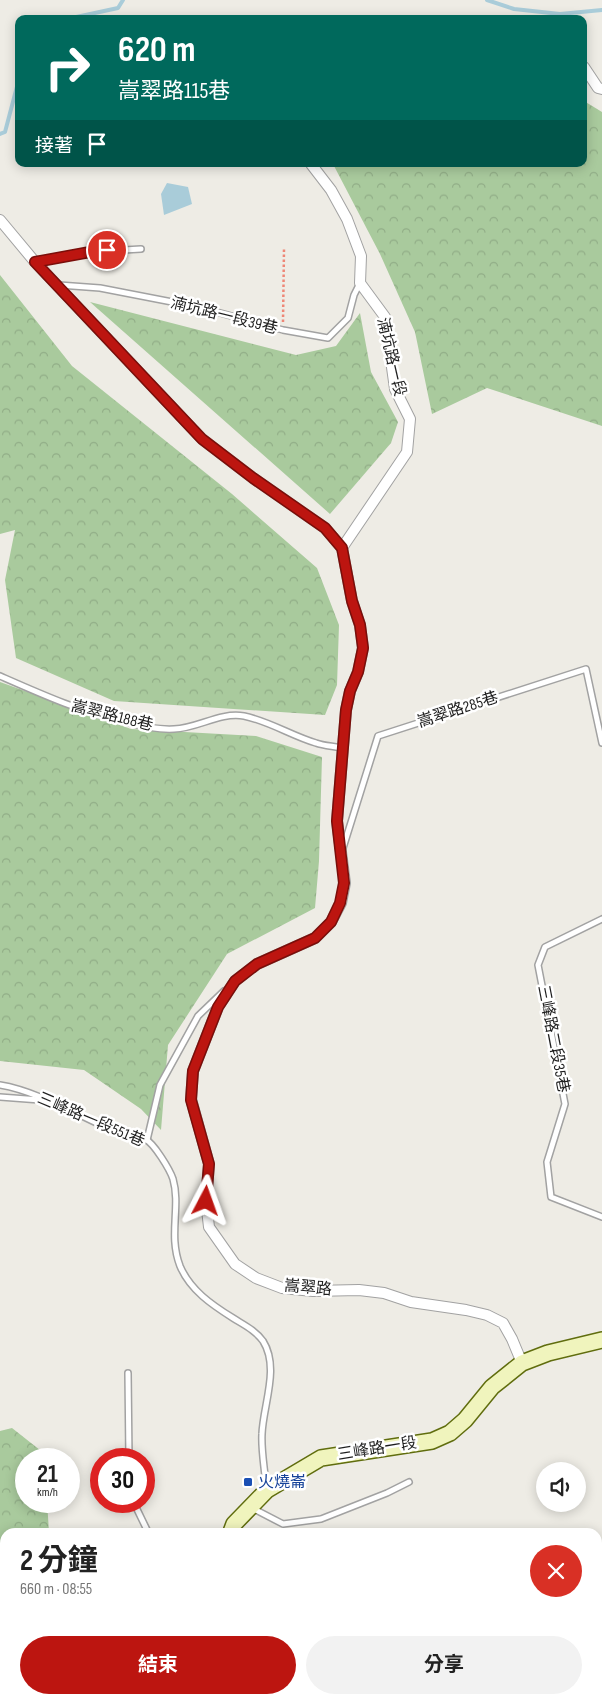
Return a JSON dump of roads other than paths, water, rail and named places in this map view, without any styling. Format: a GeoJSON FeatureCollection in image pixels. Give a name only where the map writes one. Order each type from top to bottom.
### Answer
{"type":"FeatureCollection","features":[{"type":"Feature","properties":{"kind":"street"},"geometry":{"type":"LineString","coordinates":[[587,72],[598,88],[602,89]]}},
{"type":"Feature","properties":{"kind":"street"},"geometry":{"type":"LineString","coordinates":[[313,167],[331,190],[347,219],[361,256],[360,284]]}},
{"type":"Feature","properties":{"kind":"street","name":"嵩翠路"},"geometry":{"type":"LineString","coordinates":[[0,220],[56,285],[202,439],[253,478],[325,528],[342,548],[352,601],[360,625],[363,648],[358,672],[350,691],[346,710],[342,748],[337,821],[344,883],[340,903],[331,922],[315,938],[257,964],[235,981],[218,1007],[193,1071],[191,1100],[209,1164],[206,1201],[209,1227],[235,1264],[256,1278],[282,1288],[313,1291],[359,1290],[384,1294],[411,1302],[487,1315],[503,1323],[512,1338],[522,1363]]}},
{"type":"Feature","properties":{"kind":"street","name":"湳坑路一段"},"geometry":{"type":"LineString","coordinates":[[342,548],[407,452],[410,420],[395,389],[385,317],[360,284]]}},
{"type":"Feature","properties":{"kind":"street","name":"三峰路一段"},"geometry":{"type":"LineString","coordinates":[[232,1528],[249,1507],[267,1490],[321,1458],[432,1441],[450,1433],[465,1420],[492,1387],[522,1363],[548,1353],[602,1340]]}},
{"type":"Feature","properties":{"kind":"lane"},"geometry":{"type":"LineString","coordinates":[[35,262],[90,252],[141,248]]}},
{"type":"Feature","properties":{"kind":"lane","name":"湳坑路一段39巷"},"geometry":{"type":"LineString","coordinates":[[56,285],[100,288],[198,307],[283,330],[328,338],[348,318],[354,295],[360,284]]}},
{"type":"Feature","properties":{"kind":"lane","name":"嵩翠路285巷"},"geometry":{"type":"LineString","coordinates":[[340,856],[378,736],[586,668],[602,743]]}},
{"type":"Feature","properties":{"kind":"lane","name":"嵩翠路188巷"},"geometry":{"type":"LineString","coordinates":[[0,676],[54,700],[98,716],[141,726],[174,729],[230,715],[244,716],[317,744],[342,748]]}},
{"type":"Feature","properties":{"kind":"lane","name":"三峰路二段35巷"},"geometry":{"type":"LineString","coordinates":[[602,919],[545,947],[538,965],[566,1104],[547,1162],[551,1197],[602,1217]]}},
{"type":"Feature","properties":{"kind":"lane"},"geometry":{"type":"LineString","coordinates":[[146,1140],[160,1085],[198,1016],[235,981]]}},
{"type":"Feature","properties":{"kind":"lane","name":"三峰路一段551巷"},"geometry":{"type":"LineString","coordinates":[[0,1084],[19,1089],[115,1131],[146,1140],[155,1149],[172,1176],[175,1188],[174,1241],[180,1265],[186,1277],[194,1288],[213,1306],[256,1333],[268,1353],[270,1377],[262,1435],[267,1490]]}},
{"type":"Feature","properties":{"kind":"lane"},"geometry":{"type":"LineString","coordinates":[[0,1097],[45,1100]]}},
{"type":"Feature","properties":{"kind":"lane"},"geometry":{"type":"LineString","coordinates":[[128,1374],[129,1448]]}},
{"type":"Feature","properties":{"kind":"lane"},"geometry":{"type":"LineString","coordinates":[[249,1507],[283,1524],[320,1520],[387,1494],[409,1482]]}},
{"type":"Feature","properties":{"kind":"lane"},"geometry":{"type":"LineString","coordinates":[[139,1513],[146,1528]]}},
{"type":"Feature","properties":{"kind":"water"},"geometry":{"type":"Polygon","coordinates":[[[167,183],[188,187],[192,204],[164,215],[161,194],[167,183]]]}},
{"type":"Feature","properties":{"kind":"waterway"},"geometry":{"type":"LineString","coordinates":[[86,15],[118,8],[123,0]]}},
{"type":"Feature","properties":{"kind":"waterway"},"geometry":{"type":"LineString","coordinates":[[487,0],[514,9],[560,14],[602,10]]}},
{"type":"Feature","properties":{"kind":"waterway"},"geometry":{"type":"LineString","coordinates":[[0,134],[5,132],[15,94]]}},
{"type":"Feature","properties":{"kind":"place","name":"火燒崙"},"geometry":{"type":"Point","coordinates":[248,1482]}}]}
